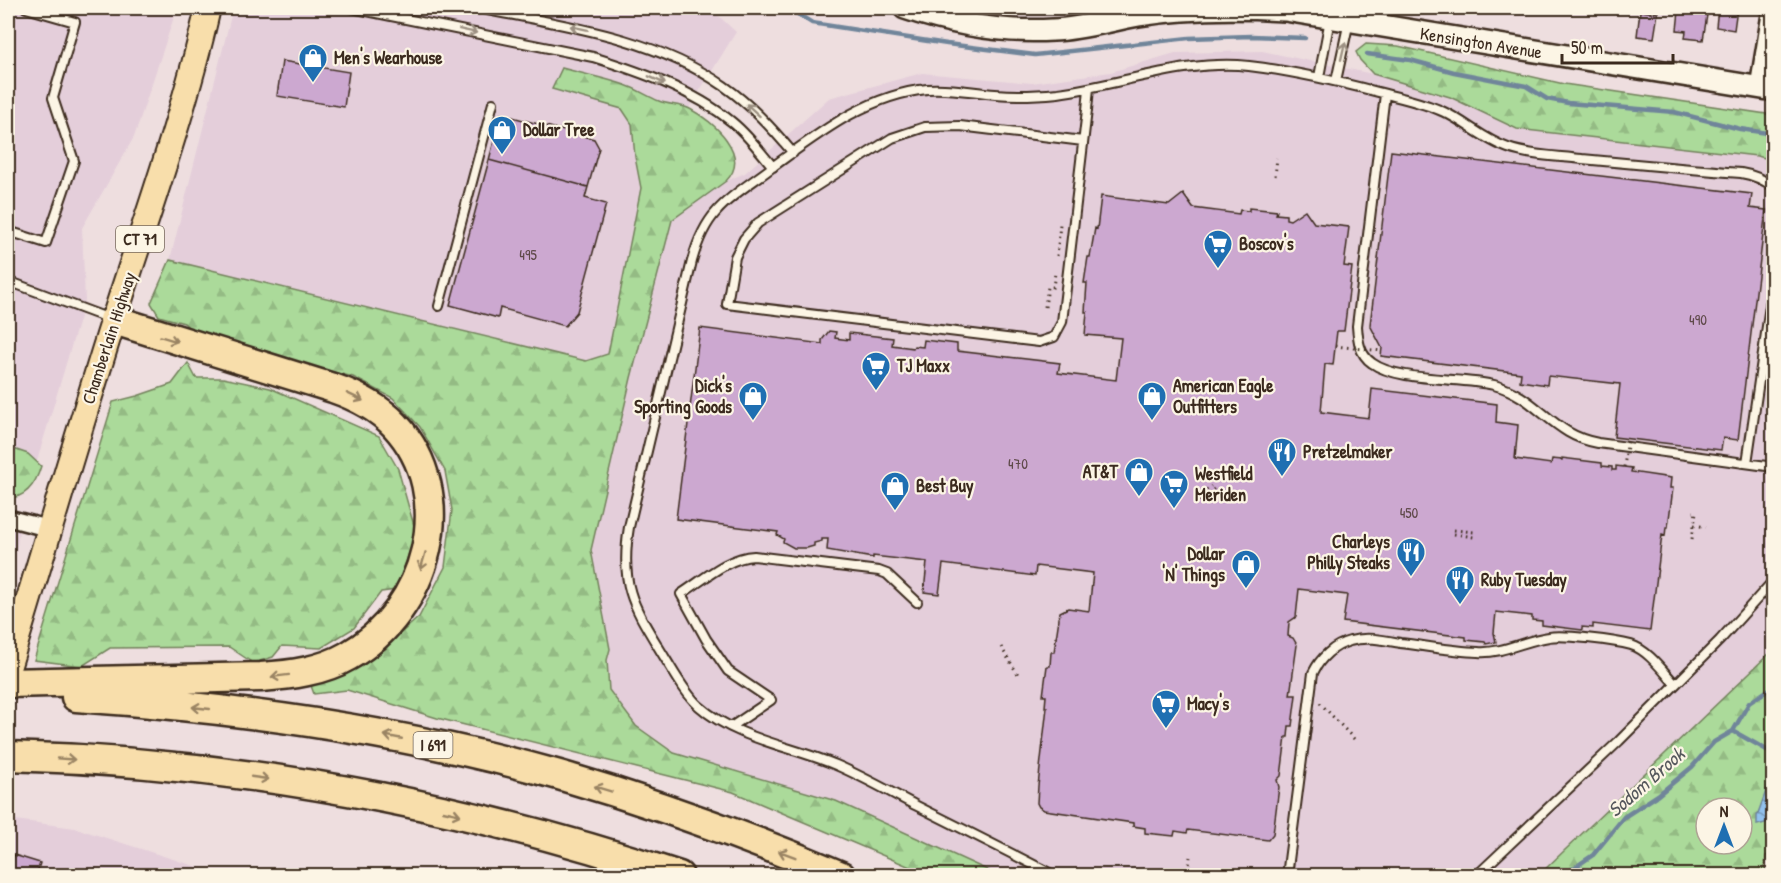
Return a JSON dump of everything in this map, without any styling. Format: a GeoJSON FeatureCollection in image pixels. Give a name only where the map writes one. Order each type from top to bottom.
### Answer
{"type":"FeatureCollection","features":[{"type":"Feature","properties":{"kind":"highway"},"geometry":{"type":"LineString","coordinates":[[8,670],[261,677],[315,669],[348,656],[372,639],[403,604],[422,564],[428,540],[430,511],[426,479],[418,458],[403,435],[379,410],[333,388],[114,320]]}},
{"type":"Feature","properties":{"kind":"highway","name":"I 691"},"geometry":{"type":"LineString","coordinates":[[8,694],[133,701],[252,714],[339,727],[444,748],[534,769],[618,793],[739,835],[841,876]]}},
{"type":"Feature","properties":{"kind":"highway"},"geometry":{"type":"LineString","coordinates":[[8,756],[167,767],[336,789],[493,823],[596,850],[679,876]]}},
{"type":"Feature","properties":{"kind":"main road","name":"Chamberlain Highway"},"geometry":{"type":"LineString","coordinates":[[8,670],[114,320],[170,147],[208,8]]}},
{"type":"Feature","properties":{"kind":"main road","name":"Kensington Avenue"},"geometry":{"type":"LineString","coordinates":[[905,8],[975,26],[1009,30],[1054,30],[1170,9],[1285,10],[1766,89]]}},
{"type":"Feature","properties":{"kind":"street"},"geometry":{"type":"LineString","coordinates":[[1766,89],[1771,8]]}},
{"type":"Feature","properties":{"kind":"street"},"geometry":{"type":"LineString","coordinates":[[8,518],[50,529]]}},
{"type":"Feature","properties":{"kind":"lane"},"geometry":{"type":"LineString","coordinates":[[8,231],[46,243],[74,161],[53,98],[75,22],[26,8]]}},
{"type":"Feature","properties":{"kind":"lane"},"geometry":{"type":"LineString","coordinates":[[352,8],[593,57],[628,68],[684,93],[732,122],[753,142],[773,167]]}},
{"type":"Feature","properties":{"kind":"lane"},"geometry":{"type":"LineString","coordinates":[[478,8],[599,32],[668,57],[724,86],[770,126],[793,153]]}},
{"type":"Feature","properties":{"kind":"lane"},"geometry":{"type":"LineString","coordinates":[[1319,77],[1340,19]]}},
{"type":"Feature","properties":{"kind":"lane"},"geometry":{"type":"LineString","coordinates":[[1336,81],[1340,19]]}},
{"type":"Feature","properties":{"kind":"lane"},"geometry":{"type":"LineString","coordinates":[[1055,876],[836,765],[731,727],[715,718],[698,705],[683,686],[639,615],[630,595],[626,574],[625,552],[631,518],[697,243],[718,210],[734,195],[855,111],[901,94],[927,89],[955,89],[1027,95],[1089,88],[1163,72],[1221,66],[1245,66],[1319,77],[1425,104],[1443,111],[1494,142],[1510,149],[1622,163],[1741,173],[1754,175],[1773,187]]}},
{"type":"Feature","properties":{"kind":"lane"},"geometry":{"type":"LineString","coordinates":[[1083,141],[960,126],[925,128],[892,138],[758,223],[744,238],[735,257],[727,304],[1039,342],[1054,337],[1062,322],[1083,141],[1089,88]]}},
{"type":"Feature","properties":{"kind":"lane"},"geometry":{"type":"LineString","coordinates":[[1385,94],[1357,326],[1361,351],[1370,362],[1382,369],[1401,373],[1492,385],[1509,390],[1525,398],[1567,431],[1598,444],[1773,466]]}},
{"type":"Feature","properties":{"kind":"lane"},"geometry":{"type":"LineString","coordinates":[[439,306],[493,104]]}},
{"type":"Feature","properties":{"kind":"lane"},"geometry":{"type":"LineString","coordinates":[[1747,463],[1773,278]]}},
{"type":"Feature","properties":{"kind":"lane"},"geometry":{"type":"LineString","coordinates":[[8,280],[114,320]]}},
{"type":"Feature","properties":{"kind":"lane"},"geometry":{"type":"LineString","coordinates":[[731,727],[771,700],[728,671],[706,639],[681,594],[732,562],[743,557],[754,556],[879,571],[887,574],[917,602]]}},
{"type":"Feature","properties":{"kind":"lane"},"geometry":{"type":"LineString","coordinates":[[1476,876],[1619,741],[1720,640],[1773,580]]}},
{"type":"Feature","properties":{"kind":"lane"},"geometry":{"type":"LineString","coordinates":[[1287,876],[1313,673],[1317,665],[1329,653],[1344,643],[1364,639],[1480,652],[1489,652],[1555,636],[1626,644],[1637,647],[1646,654],[1675,684]]}},
{"type":"Feature","properties":{"kind":"path"},"geometry":{"type":"LineString","coordinates":[[1275,176],[1277,158]]}},
{"type":"Feature","properties":{"kind":"path"},"geometry":{"type":"LineString","coordinates":[[1056,256],[1060,224]]}},
{"type":"Feature","properties":{"kind":"path"},"geometry":{"type":"LineString","coordinates":[[1045,307],[1048,287],[1053,287],[1055,273]]}},
{"type":"Feature","properties":{"kind":"path"},"geometry":{"type":"LineString","coordinates":[[1335,346],[1382,351]]}},
{"type":"Feature","properties":{"kind":"path"},"geometry":{"type":"LineString","coordinates":[[1624,466],[1628,439]]}},
{"type":"Feature","properties":{"kind":"path"},"geometry":{"type":"LineString","coordinates":[[1198,499],[1213,488]]}},
{"type":"Feature","properties":{"kind":"path"},"geometry":{"type":"LineString","coordinates":[[1692,539],[1696,512],[1693,512]]}},
{"type":"Feature","properties":{"kind":"path"},"geometry":{"type":"LineString","coordinates":[[1694,525],[1706,527]]}},
{"type":"Feature","properties":{"kind":"path"},"geometry":{"type":"LineString","coordinates":[[1454,532],[1474,535]]}},
{"type":"Feature","properties":{"kind":"path"},"geometry":{"type":"LineString","coordinates":[[1001,647],[1018,676]]}},
{"type":"Feature","properties":{"kind":"path"},"geometry":{"type":"LineString","coordinates":[[1320,703],[1355,740]]}},
{"type":"Feature","properties":{"kind":"path"},"geometry":{"type":"LineString","coordinates":[[1188,876],[1190,857]]}},
{"type":"Feature","properties":{"kind":"shaded area"},"geometry":{"type":"Polygon","coordinates":[[[8,8],[177,8],[134,137],[82,228],[85,300],[37,461],[28,454],[8,447],[8,8]]]}},
{"type":"Feature","properties":{"kind":"shaded area"},"geometry":{"type":"Polygon","coordinates":[[[233,8],[710,8],[736,32],[689,108],[660,102],[627,86],[562,68],[552,88],[622,109],[632,124],[641,188],[609,354],[587,361],[170,260],[233,8]]]}},
{"type":"Feature","properties":{"kind":"shaded area"},"geometry":{"type":"Polygon","coordinates":[[[1262,51],[1392,78],[1450,97],[1773,160],[1773,650],[1538,875],[998,875],[836,801],[674,753],[636,726],[609,690],[607,660],[610,649],[591,550],[631,378],[672,220],[726,181],[745,173],[829,98],[922,73],[1032,83],[1111,72],[1175,53],[1262,51]]]}},
{"type":"Feature","properties":{"kind":"shaded area"},"geometry":{"type":"Polygon","coordinates":[[[8,515],[21,519],[8,604],[8,515]]]}},
{"type":"Feature","properties":{"kind":"shaded area"},"geometry":{"type":"Polygon","coordinates":[[[8,819],[75,828],[223,875],[8,876],[8,819]]]}},
{"type":"Feature","properties":{"kind":"green space"},"geometry":{"type":"Polygon","coordinates":[[[1366,44],[1398,46],[1564,84],[1773,115],[1773,160],[1757,156],[1517,129],[1450,97],[1373,74],[1356,52],[1366,44]]]}},
{"type":"Feature","properties":{"kind":"green space"},"geometry":{"type":"Polygon","coordinates":[[[562,68],[625,85],[659,101],[690,109],[718,130],[732,150],[735,160],[733,171],[726,181],[672,220],[631,378],[591,550],[610,649],[607,660],[609,690],[636,726],[674,753],[836,801],[998,875],[929,875],[733,792],[437,718],[347,690],[314,694],[310,683],[370,660],[419,617],[445,567],[452,510],[445,471],[420,427],[393,398],[353,377],[242,349],[223,339],[201,339],[184,323],[159,316],[151,303],[170,260],[586,361],[608,354],[641,188],[632,124],[622,109],[552,89],[562,68]]]}},
{"type":"Feature","properties":{"kind":"green space"},"geometry":{"type":"Polygon","coordinates":[[[188,363],[196,378],[223,378],[270,388],[379,436],[398,469],[416,533],[396,590],[381,592],[354,628],[321,648],[282,646],[273,657],[253,663],[229,647],[110,648],[82,666],[34,660],[113,402],[172,384],[188,363]]]}},
{"type":"Feature","properties":{"kind":"green space"},"geometry":{"type":"Polygon","coordinates":[[[8,447],[28,454],[41,466],[36,478],[25,492],[8,498],[8,447]]]}},
{"type":"Feature","properties":{"kind":"green space"},"geometry":{"type":"Polygon","coordinates":[[[1773,650],[1774,852],[1766,856],[1764,875],[1538,876],[1773,650]]]}},
{"type":"Feature","properties":{"kind":"water"},"geometry":{"type":"Polygon","coordinates":[[[1773,772],[1773,821],[1757,825],[1757,816],[1773,772]]]}},
{"type":"Feature","properties":{"kind":"building"},"geometry":{"type":"Polygon","coordinates":[[[1718,8],[1737,8],[1734,30],[1716,27],[1718,8]]]}},
{"type":"Feature","properties":{"kind":"building"},"geometry":{"type":"Polygon","coordinates":[[[1640,11],[1658,13],[1654,38],[1637,36],[1640,11]]]}},
{"type":"Feature","properties":{"kind":"building"},"geometry":{"type":"Polygon","coordinates":[[[1679,11],[1707,15],[1703,40],[1685,38],[1686,31],[1677,30],[1679,11]]]}},
{"type":"Feature","properties":{"kind":"building","name":"Men's Wearhouse"},"geometry":{"type":"Polygon","coordinates":[[[282,61],[349,72],[344,107],[277,96],[282,61]]]}},
{"type":"Feature","properties":{"kind":"building"},"geometry":{"type":"Polygon","coordinates":[[[501,114],[594,139],[599,148],[588,187],[489,160],[501,114]]]}},
{"type":"Feature","properties":{"kind":"building"},"geometry":{"type":"Polygon","coordinates":[[[1391,151],[1752,194],[1750,208],[1766,210],[1738,440],[1723,438],[1721,450],[1614,437],[1620,384],[1548,376],[1547,385],[1520,381],[1521,373],[1381,356],[1382,348],[1370,325],[1391,151]]]}},
{"type":"Feature","properties":{"kind":"building"},"geometry":{"type":"Polygon","coordinates":[[[489,160],[588,187],[585,198],[606,204],[577,312],[565,326],[500,308],[498,318],[450,305],[489,160]]]}},
{"type":"Feature","properties":{"kind":"building","name":"Westfield Meriden"},"geometry":{"type":"Polygon","coordinates":[[[1183,194],[1193,208],[1239,214],[1240,210],[1249,211],[1249,208],[1277,211],[1276,214],[1286,215],[1286,219],[1290,220],[1305,210],[1314,223],[1349,227],[1344,266],[1352,267],[1344,331],[1337,331],[1333,365],[1325,364],[1321,412],[1369,418],[1372,389],[1497,404],[1496,422],[1518,425],[1515,459],[1551,464],[1552,459],[1562,460],[1562,458],[1602,463],[1602,466],[1612,467],[1612,470],[1616,470],[1616,466],[1632,468],[1631,472],[1671,478],[1670,488],[1673,488],[1668,527],[1666,527],[1665,536],[1662,535],[1650,631],[1593,624],[1593,628],[1582,627],[1582,630],[1542,625],[1542,621],[1532,620],[1532,616],[1496,612],[1494,633],[1496,642],[1486,644],[1466,640],[1466,637],[1343,622],[1347,595],[1299,589],[1296,617],[1289,622],[1288,636],[1293,638],[1297,645],[1290,695],[1296,695],[1292,726],[1289,726],[1288,737],[1286,737],[1281,776],[1277,780],[1279,787],[1273,834],[1268,840],[1188,830],[1187,833],[1175,831],[1174,836],[1145,833],[1145,828],[1133,826],[1133,823],[1044,810],[1039,807],[1037,803],[1038,786],[1047,707],[1045,707],[1046,696],[1043,696],[1047,666],[1050,666],[1051,652],[1054,652],[1060,612],[1068,608],[1089,611],[1093,573],[1036,566],[1035,576],[943,564],[939,594],[924,592],[927,562],[873,556],[873,558],[827,550],[828,539],[822,539],[814,543],[814,546],[807,548],[794,548],[783,542],[784,539],[777,535],[778,532],[676,519],[700,328],[822,344],[822,340],[829,331],[836,332],[835,338],[849,340],[849,333],[893,338],[892,345],[913,348],[914,346],[923,347],[924,340],[957,344],[957,351],[1060,363],[1058,373],[1116,380],[1121,338],[1085,335],[1087,283],[1084,283],[1095,228],[1097,229],[1101,196],[1169,205],[1183,194]]]}},
{"type":"Feature","properties":{"kind":"building"},"geometry":{"type":"Polygon","coordinates":[[[14,855],[40,863],[36,876],[8,876],[14,855]]]}},
{"type":"Feature","properties":{"kind":"waterway"},"geometry":{"type":"LineString","coordinates":[[788,8],[812,23],[1035,55],[1189,38],[1251,36],[1305,38]]}},
{"type":"Feature","properties":{"kind":"waterway"},"geometry":{"type":"LineString","coordinates":[[1367,54],[1410,60],[1454,72],[1526,86],[1547,99],[1568,103],[1674,112],[1740,129],[1774,134]]}},
{"type":"Feature","properties":{"kind":"waterway","name":"Sodom Brook"},"geometry":{"type":"LineString","coordinates":[[1562,876],[1593,855],[1624,817],[1658,795],[1692,767],[1714,742],[1733,731],[1749,703],[1774,686]]}},
{"type":"Feature","properties":{"kind":"waterway"},"geometry":{"type":"LineString","coordinates":[[1733,731],[1774,754]]}},
{"type":"Feature","properties":{"kind":"place","name":"Men's Wearhouse"},"geometry":{"type":"Point","coordinates":[313,84]}},
{"type":"Feature","properties":{"kind":"place","name":"Dollar Tree"},"geometry":{"type":"Point","coordinates":[502,156]}},
{"type":"Feature","properties":{"kind":"place","name":"Boscov's"},"geometry":{"type":"Point","coordinates":[1218,270]}},
{"type":"Feature","properties":{"kind":"place","name":"TJ Maxx"},"geometry":{"type":"Point","coordinates":[876,392]}},
{"type":"Feature","properties":{"kind":"place","name":"Dick's Sporting Goods"},"geometry":{"type":"Point","coordinates":[753,422]}},
{"type":"Feature","properties":{"kind":"place","name":"American Eagle Outfitters"},"geometry":{"type":"Point","coordinates":[1152,422]}},
{"type":"Feature","properties":{"kind":"place","name":"Pretzelmaker"},"geometry":{"type":"Point","coordinates":[1282,478]}},
{"type":"Feature","properties":{"kind":"place","name":"AT&T"},"geometry":{"type":"Point","coordinates":[1139,498]}},
{"type":"Feature","properties":{"kind":"place","name":"Westfield Meriden"},"geometry":{"type":"Point","coordinates":[1174,510]}},
{"type":"Feature","properties":{"kind":"place","name":"Best Buy"},"geometry":{"type":"Point","coordinates":[895,512]}},
{"type":"Feature","properties":{"kind":"place","name":"Charleys Philly Steaks"},"geometry":{"type":"Point","coordinates":[1411,578]}},
{"type":"Feature","properties":{"kind":"place","name":"Dollar 'N' Things"},"geometry":{"type":"Point","coordinates":[1246,590]}},
{"type":"Feature","properties":{"kind":"place","name":"Ruby Tuesday"},"geometry":{"type":"Point","coordinates":[1460,606]}},
{"type":"Feature","properties":{"kind":"place","name":"Macy's"},"geometry":{"type":"Point","coordinates":[1166,730]}}]}
